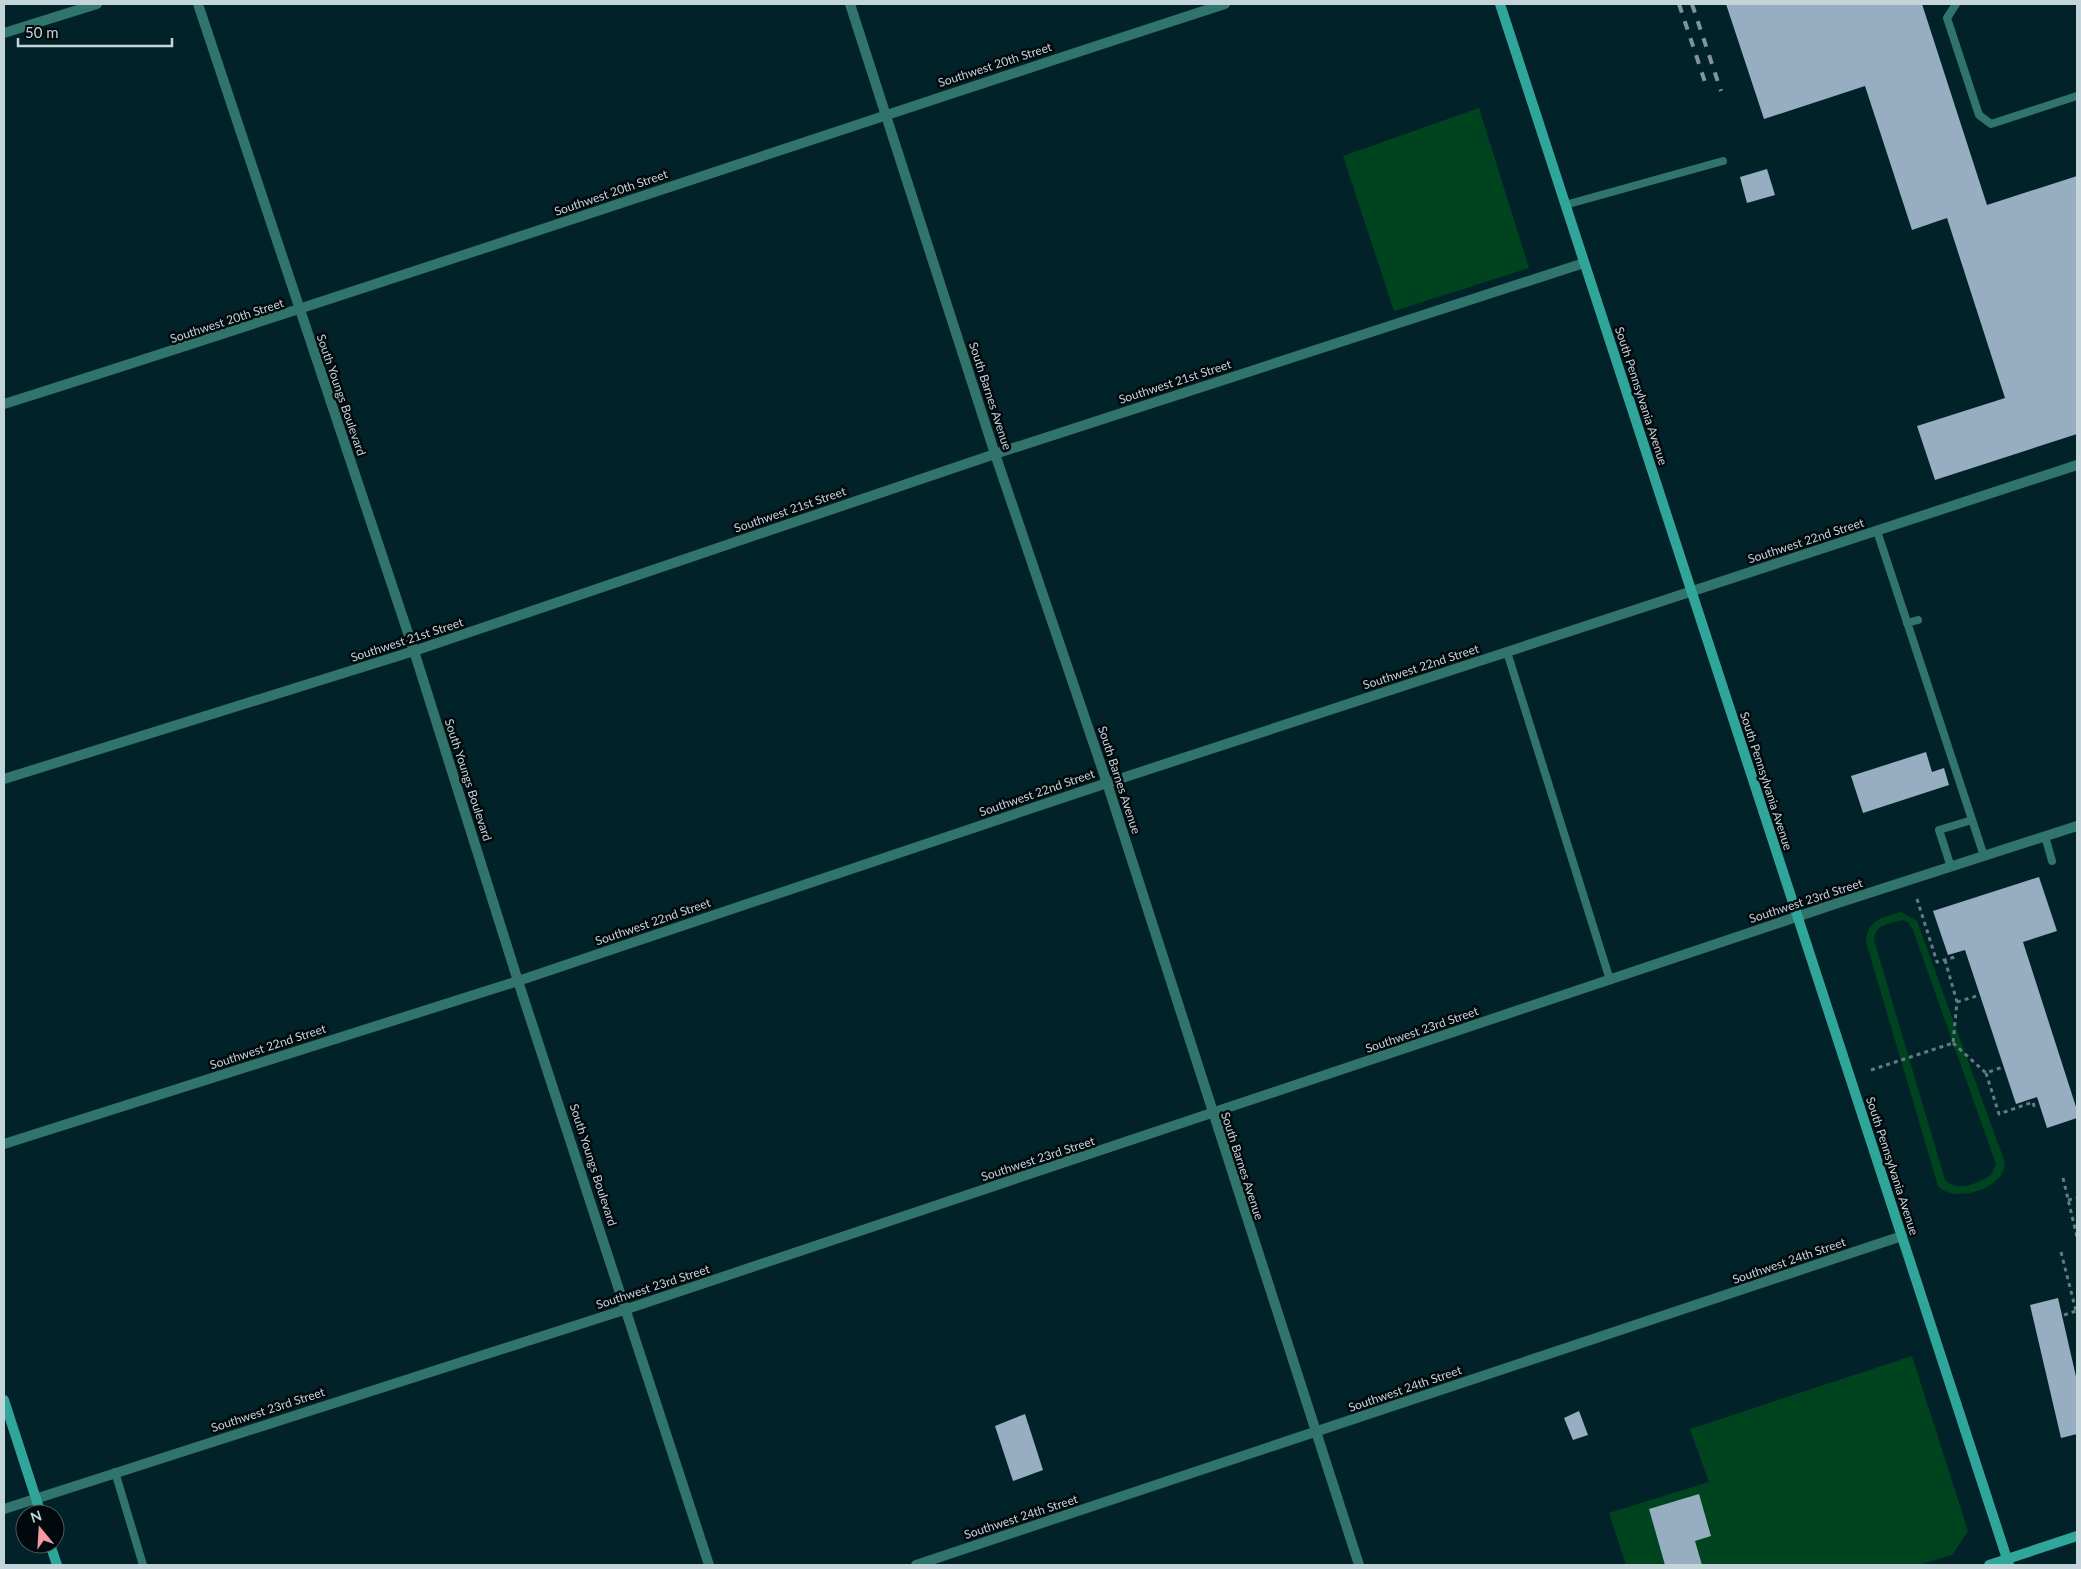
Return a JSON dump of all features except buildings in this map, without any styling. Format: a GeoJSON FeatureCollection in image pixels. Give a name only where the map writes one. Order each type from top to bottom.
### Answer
{"type":"FeatureCollection","features":[{"type":"Feature","properties":{"kind":"main road","name":"South Pennsylvania Avenue"},"geometry":{"type":"LineString","coordinates":[[1500,4],[2008,1562]]}},
{"type":"Feature","properties":{"kind":"main road"},"geometry":{"type":"LineString","coordinates":[[4,1400],[37,1504]]}},
{"type":"Feature","properties":{"kind":"main road"},"geometry":{"type":"LineString","coordinates":[[1989,1565],[2008,1562],[2077,1536]]}},
{"type":"Feature","properties":{"kind":"street"},"geometry":{"type":"LineString","coordinates":[[4,33],[97,4]]}},
{"type":"Feature","properties":{"kind":"street","name":"South Youngs Boulevard"},"geometry":{"type":"LineString","coordinates":[[198,4],[414,651],[518,981],[627,1309],[709,1565]]}},
{"type":"Feature","properties":{"kind":"street","name":"South Barnes Avenue"},"geometry":{"type":"LineString","coordinates":[[850,4],[995,454],[1107,783],[1212,1114],[1359,1565]]}},
{"type":"Feature","properties":{"kind":"street","name":"Southwest 20th Street"},"geometry":{"type":"LineString","coordinates":[[4,404],[299,311],[886,114],[1225,4]]}},
{"type":"Feature","properties":{"kind":"street","name":"Southwest 21st Street"},"geometry":{"type":"LineString","coordinates":[[4,779],[414,651],[995,454],[1584,263]]}},
{"type":"Feature","properties":{"kind":"street","name":"Southwest 22nd Street"},"geometry":{"type":"LineString","coordinates":[[4,1144],[518,981],[1107,783],[2077,465]]}},
{"type":"Feature","properties":{"kind":"street","name":"Southwest 23rd Street"},"geometry":{"type":"LineString","coordinates":[[4,1509],[627,1309],[1798,916],[2077,826]]}},
{"type":"Feature","properties":{"kind":"street","name":"Southwest 24th Street"},"geometry":{"type":"LineString","coordinates":[[916,1565],[1902,1236]]}},
{"type":"Feature","properties":{"kind":"lane"},"geometry":{"type":"LineString","coordinates":[[1956,4],[1947,18],[1979,115],[1991,124],[2077,96]]}},
{"type":"Feature","properties":{"kind":"lane"},"geometry":{"type":"LineString","coordinates":[[1566,205],[1723,161]]}},
{"type":"Feature","properties":{"kind":"lane"},"geometry":{"type":"LineString","coordinates":[[1877,531],[1984,856]]}},
{"type":"Feature","properties":{"kind":"lane"},"geometry":{"type":"LineString","coordinates":[[1886,587],[1894,584]]}},
{"type":"Feature","properties":{"kind":"lane"},"geometry":{"type":"LineString","coordinates":[[1907,623],[1918,620]]}},
{"type":"Feature","properties":{"kind":"lane"},"geometry":{"type":"LineString","coordinates":[[1507,652],[1610,980]]}},
{"type":"Feature","properties":{"kind":"lane"},"geometry":{"type":"LineString","coordinates":[[1951,867],[1939,830],[1972,820]]}},
{"type":"Feature","properties":{"kind":"lane"},"geometry":{"type":"LineString","coordinates":[[2045,836],[2052,860]]}},
{"type":"Feature","properties":{"kind":"lane"},"geometry":{"type":"LineString","coordinates":[[115,1472],[143,1565]]}},
{"type":"Feature","properties":{"kind":"path"},"geometry":{"type":"LineString","coordinates":[[1917,899],[1937,962],[1955,957]]}},
{"type":"Feature","properties":{"kind":"path"},"geometry":{"type":"LineString","coordinates":[[1945,960],[1958,1002],[1953,1043]]}},
{"type":"Feature","properties":{"kind":"path"},"geometry":{"type":"LineString","coordinates":[[1958,1002],[1980,995]]}},
{"type":"Feature","properties":{"kind":"path"},"geometry":{"type":"LineString","coordinates":[[1871,1070],[1953,1043]]}},
{"type":"Feature","properties":{"kind":"path"},"geometry":{"type":"LineString","coordinates":[[1953,1043],[1986,1073],[1999,1114],[2033,1102],[2035,1110]]}},
{"type":"Feature","properties":{"kind":"path"},"geometry":{"type":"LineString","coordinates":[[1986,1073],[2004,1067]]}},
{"type":"Feature","properties":{"kind":"path"},"geometry":{"type":"LineString","coordinates":[[2063,1178],[2077,1237]]}},
{"type":"Feature","properties":{"kind":"path"},"geometry":{"type":"LineString","coordinates":[[2068,1200],[2077,1198]]}},
{"type":"Feature","properties":{"kind":"path"},"geometry":{"type":"LineString","coordinates":[[2061,1252],[2077,1311],[2064,1315]]}},
{"type":"Feature","properties":{"kind":"green space"},"geometry":{"type":"Polygon","coordinates":[[[1479,108],[1529,268],[1394,311],[1343,156],[1479,108]]]}},
{"type":"Feature","properties":{"kind":"green space"},"geometry":{"type":"Polygon","coordinates":[[[1901,912],[1917,921],[2004,1160],[2004,1170],[1999,1178],[1980,1190],[1956,1194],[1938,1186],[1866,942],[1867,934],[1873,924],[1882,918],[1901,912]],[[1902,920],[1880,928],[1874,940],[1945,1180],[1956,1186],[1968,1185],[1991,1175],[1996,1164],[1913,930],[1908,922],[1902,920]]]}},
{"type":"Feature","properties":{"kind":"green space"},"geometry":{"type":"Polygon","coordinates":[[[1912,1356],[1968,1531],[1952,1555],[1918,1565],[1626,1565],[1609,1513],[1709,1482],[1690,1429],[1912,1356]]]}},
{"type":"Feature","properties":{"kind":"railway"},"geometry":{"type":"LineString","coordinates":[[1679,4],[1705,82]]}},
{"type":"Feature","properties":{"kind":"railway"},"geometry":{"type":"LineString","coordinates":[[1692,4],[1721,91]]}}]}
